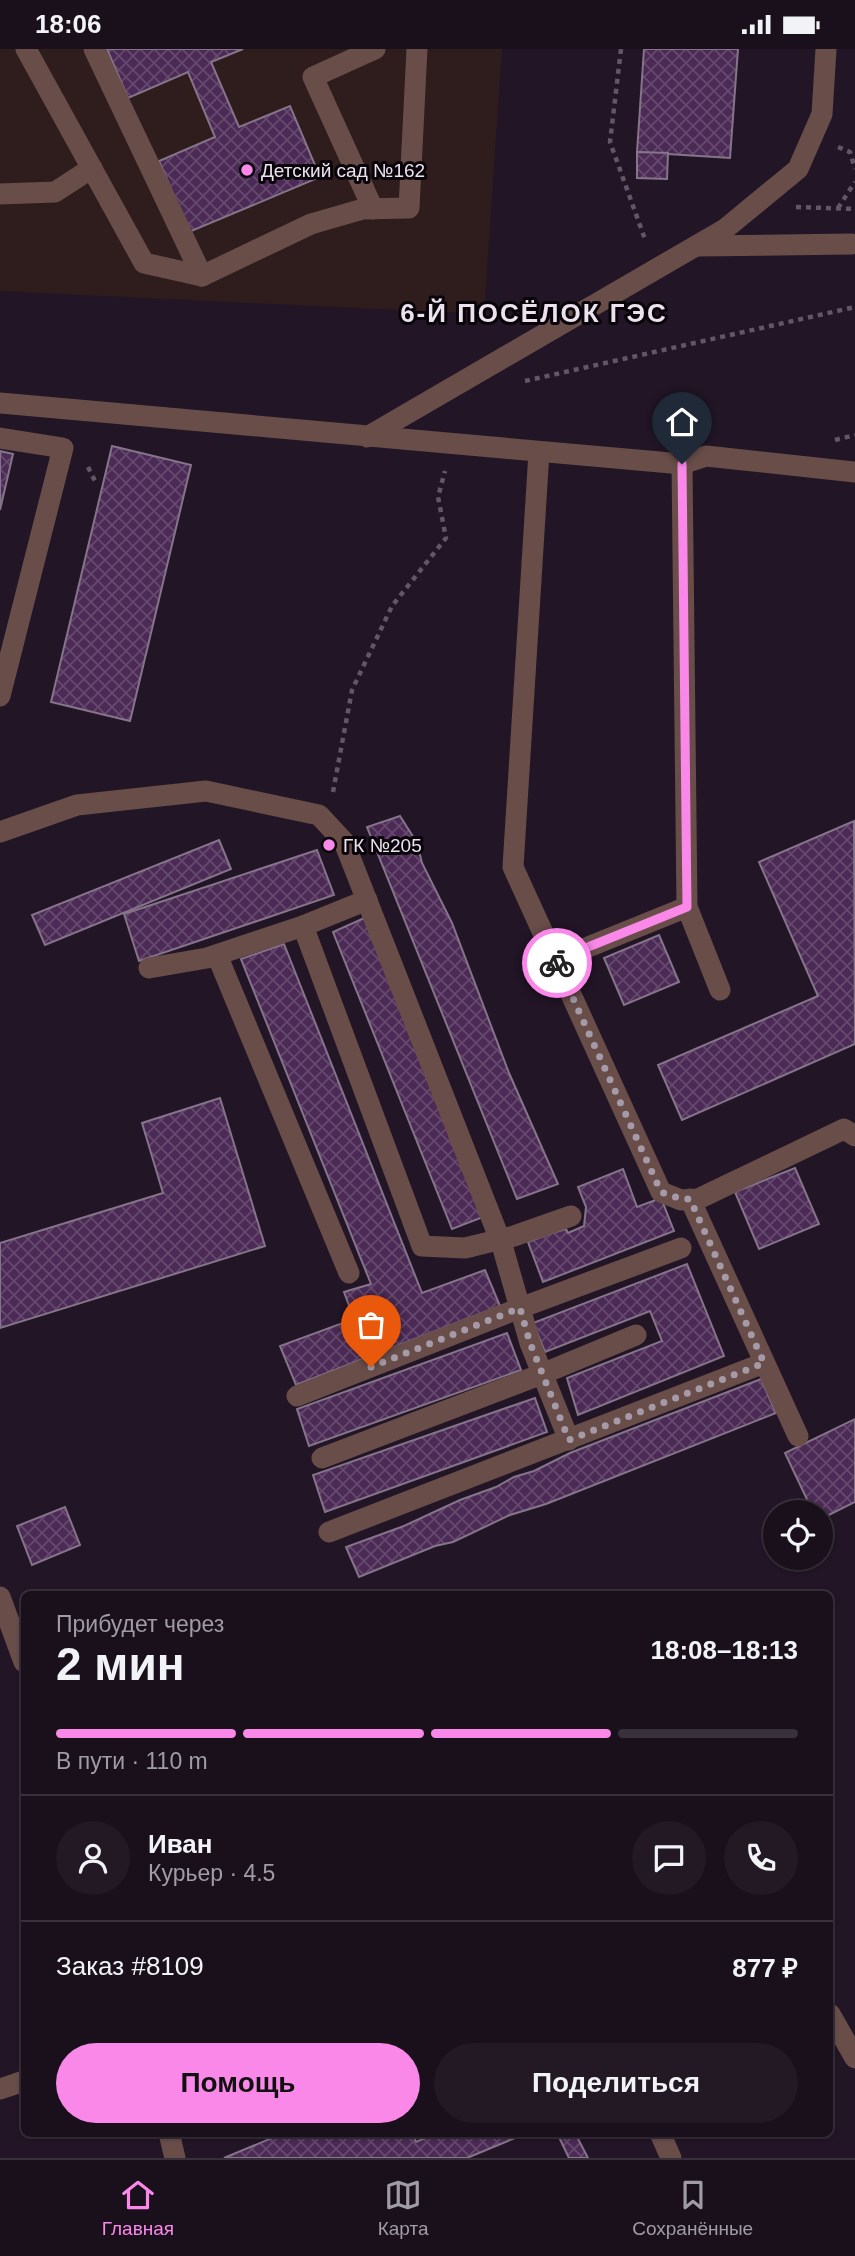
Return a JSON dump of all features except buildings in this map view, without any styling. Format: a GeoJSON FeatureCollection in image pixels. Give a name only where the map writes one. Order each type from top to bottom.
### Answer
{"type":"FeatureCollection","features":[{"type":"Feature","properties":{"kind":"street"},"geometry":{"type":"LineString","coordinates":[[26,49],[144,263],[202,276],[311,224],[363,209],[409,208],[417,49]]}},
{"type":"Feature","properties":{"kind":"street"},"geometry":{"type":"LineString","coordinates":[[94,49],[202,276]]}},
{"type":"Feature","properties":{"kind":"street"},"geometry":{"type":"LineString","coordinates":[[373,209],[313,77],[375,49]]}},
{"type":"Feature","properties":{"kind":"street"},"geometry":{"type":"LineString","coordinates":[[367,437],[725,229],[798,169],[822,114],[826,49]]}},
{"type":"Feature","properties":{"kind":"street"},"geometry":{"type":"LineString","coordinates":[[0,194],[55,192],[92,168]]}},
{"type":"Feature","properties":{"kind":"street"},"geometry":{"type":"LineString","coordinates":[[696,246],[852,244]]}},
{"type":"Feature","properties":{"kind":"street"},"geometry":{"type":"LineString","coordinates":[[0,403],[682,464],[706,456],[855,473]]}},
{"type":"Feature","properties":{"kind":"street"},"geometry":{"type":"LineString","coordinates":[[0,438],[63,448],[0,696]]}},
{"type":"Feature","properties":{"kind":"street"},"geometry":{"type":"LineString","coordinates":[[539,452],[513,867],[661,1192],[681,1199],[698,1199],[844,1129],[855,1136]]}},
{"type":"Feature","properties":{"kind":"street"},"geometry":{"type":"LineString","coordinates":[[682,464],[687,907],[720,990]]}},
{"type":"Feature","properties":{"kind":"street"},"geometry":{"type":"LineString","coordinates":[[0,832],[77,805],[206,791],[319,815],[344,842],[367,899],[499,1239],[542,1374],[569,1440]]}},
{"type":"Feature","properties":{"kind":"street"},"geometry":{"type":"LineString","coordinates":[[149,968],[217,955],[303,926],[367,899]]}},
{"type":"Feature","properties":{"kind":"street"},"geometry":{"type":"LineString","coordinates":[[556,960],[687,907]]}},
{"type":"Feature","properties":{"kind":"street"},"geometry":{"type":"LineString","coordinates":[[303,926],[422,1246],[465,1248],[570,1216]]}},
{"type":"Feature","properties":{"kind":"street"},"geometry":{"type":"LineString","coordinates":[[217,955],[349,1273]]}},
{"type":"Feature","properties":{"kind":"street"},"geometry":{"type":"LineString","coordinates":[[690,1199],[798,1436]]}},
{"type":"Feature","properties":{"kind":"street"},"geometry":{"type":"LineString","coordinates":[[297,1396],[681,1248]]}},
{"type":"Feature","properties":{"kind":"street"},"geometry":{"type":"LineString","coordinates":[[322,1458],[636,1335]]}},
{"type":"Feature","properties":{"kind":"street"},"geometry":{"type":"LineString","coordinates":[[329,1532],[764,1363]]}},
{"type":"Feature","properties":{"kind":"street"},"geometry":{"type":"LineString","coordinates":[[0,1597],[21,1654]]}},
{"type":"Feature","properties":{"kind":"street"},"geometry":{"type":"LineString","coordinates":[[833,2019],[855,2058]]}},
{"type":"Feature","properties":{"kind":"street"},"geometry":{"type":"LineString","coordinates":[[0,2089],[21,2082]]}},
{"type":"Feature","properties":{"kind":"street"},"geometry":{"type":"LineString","coordinates":[[170,2137],[175,2158]]}},
{"type":"Feature","properties":{"kind":"street"},"geometry":{"type":"LineString","coordinates":[[662,2137],[671,2158]]}},
{"type":"Feature","properties":{"kind":"path"},"geometry":{"type":"LineString","coordinates":[[621,49],[610,142],[656,269]]}},
{"type":"Feature","properties":{"kind":"path"},"geometry":{"type":"LineString","coordinates":[[838,208],[855,182]]}},
{"type":"Feature","properties":{"kind":"path"},"geometry":{"type":"LineString","coordinates":[[752,206],[855,209]]}},
{"type":"Feature","properties":{"kind":"path"},"geometry":{"type":"LineString","coordinates":[[518,382],[855,307]]}},
{"type":"Feature","properties":{"kind":"path"},"geometry":{"type":"LineString","coordinates":[[344,842],[331,801],[352,690],[392,606],[446,538],[438,497],[451,450],[461,445]]}},
{"type":"Feature","properties":{"kind":"shaded area","name":"Детский сад №162"},"geometry":{"type":"Polygon","coordinates":[[[0,49],[502,49],[484,314],[0,291],[0,49]]]}},
{"type":"Feature","properties":{"kind":"way so far"},"geometry":{"type":"LineString","coordinates":[[371,1367],[520,1308],[530,1343],[569,1440],[764,1363],[690,1199],[681,1199],[661,1192],[557,963]]}},
{"type":"Feature","properties":{"kind":"place","name":"Детский сад №162"},"geometry":{"type":"Point","coordinates":[247,170]}},
{"type":"Feature","properties":{"kind":"place","name":"ГК №205"},"geometry":{"type":"Point","coordinates":[329,845]}},
{"type":"Feature","properties":{"kind":"district","name":"6-Й ПОСЁЛОК ГЭС"},"geometry":{"type":"Point","coordinates":[534,313]}},
{"type":"Feature","properties":{"kind":"route"},"geometry":{"type":"LineString","coordinates":[[557,963],[556,960],[687,907],[682,464]]}}]}
